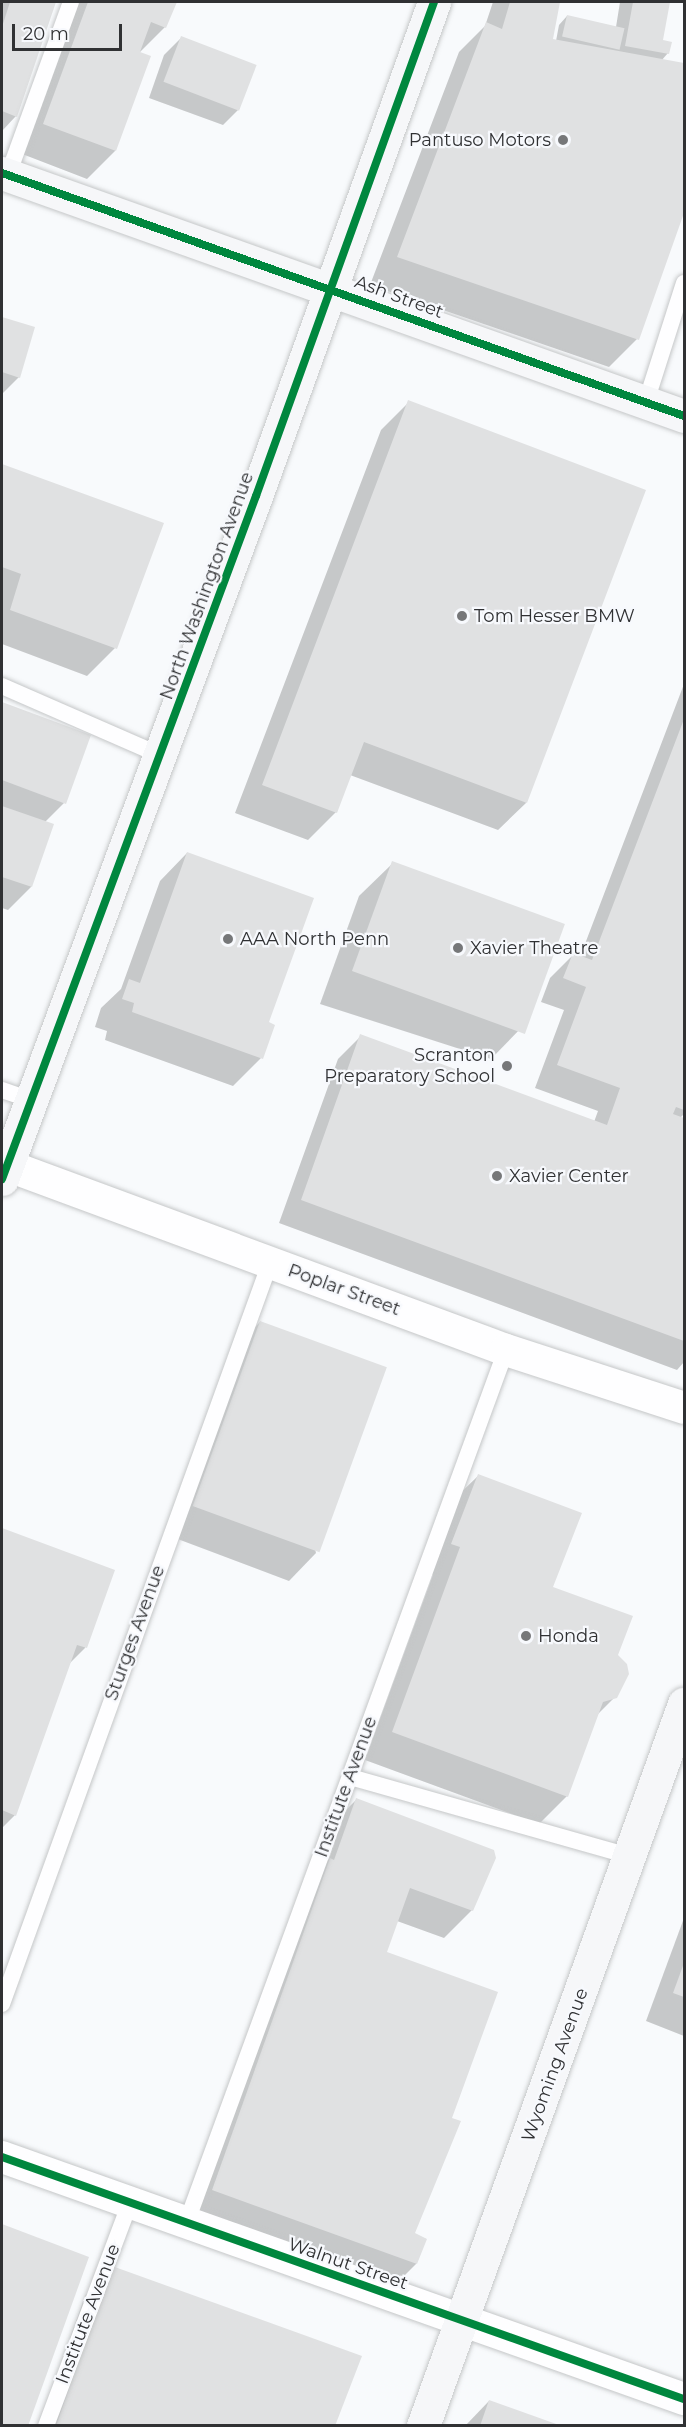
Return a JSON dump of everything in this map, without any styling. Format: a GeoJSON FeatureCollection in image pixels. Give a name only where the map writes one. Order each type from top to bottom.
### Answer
{"type":"FeatureCollection","features":[{"type":"Feature","properties":{"kind":"street","name":"North Washington Avenue"},"geometry":{"type":"LineString","coordinates":[[4,1172],[16,1095],[159,754],[434,2]]}},
{"type":"Feature","properties":{"kind":"street","name":"Ash Street"},"geometry":{"type":"LineString","coordinates":[[5,174],[684,416]]}},
{"type":"Feature","properties":{"kind":"street","name":"Poplar Street"},"geometry":{"type":"LineString","coordinates":[[4,1172],[270,1263],[506,1350],[684,1408]]}},
{"type":"Feature","properties":{"kind":"street","name":"Wyoming Avenue"},"geometry":{"type":"LineString","coordinates":[[423,2426],[464,2320],[684,1704]]}},
{"type":"Feature","properties":{"kind":"street","name":"Walnut Street"},"geometry":{"type":"LineString","coordinates":[[2,2157],[684,2399]]}},
{"type":"Feature","properties":{"kind":"lane"},"geometry":{"type":"LineString","coordinates":[[5,174],[71,2]]}},
{"type":"Feature","properties":{"kind":"lane"},"geometry":{"type":"LineString","coordinates":[[646,402],[684,283]]}},
{"type":"Feature","properties":{"kind":"lane"},"geometry":{"type":"LineString","coordinates":[[2,686],[159,754]]}},
{"type":"Feature","properties":{"kind":"lane","name":"Sturges Avenue"},"geometry":{"type":"LineString","coordinates":[[2,2004],[270,1263]]}},
{"type":"Feature","properties":{"kind":"lane","name":"Institute Avenue"},"geometry":{"type":"LineString","coordinates":[[186,2224],[506,1350]]}},
{"type":"Feature","properties":{"kind":"lane"},"geometry":{"type":"LineString","coordinates":[[350,1777],[630,1856]]}},
{"type":"Feature","properties":{"kind":"lane","name":"Institute Avenue"},"geometry":{"type":"LineString","coordinates":[[46,2426],[130,2203]]}},
{"type":"Feature","properties":{"kind":"building"},"geometry":{"type":"Polygon","coordinates":[[[10,2],[56,2],[17,117],[2,111],[2,27],[10,2]]]}},
{"type":"Feature","properties":{"kind":"building"},"geometry":{"type":"Polygon","coordinates":[[[88,2],[177,2],[166,28],[151,22],[140,52],[151,56],[116,151],[43,124],[88,2]]]}},
{"type":"Feature","properties":{"kind":"building","name":"Pantuso Motors"},"geometry":{"type":"Polygon","coordinates":[[[510,2],[560,2],[553,39],[684,63],[684,213],[639,340],[397,257],[486,22],[502,29],[510,2]]]}},
{"type":"Feature","properties":{"kind":"building"},"geometry":{"type":"Polygon","coordinates":[[[633,2],[670,2],[663,40],[672,42],[669,54],[625,46],[633,2]]]}},
{"type":"Feature","properties":{"kind":"building"},"geometry":{"type":"Polygon","coordinates":[[[567,15],[624,28],[620,50],[562,36],[567,15]]]}},
{"type":"Feature","properties":{"kind":"building"},"geometry":{"type":"Polygon","coordinates":[[[181,36],[257,65],[239,111],[163,82],[181,36]]]}},
{"type":"Feature","properties":{"kind":"building"},"geometry":{"type":"Polygon","coordinates":[[[2,317],[35,327],[20,378],[2,372],[2,317]]]}},
{"type":"Feature","properties":{"kind":"building","name":"Tom Hesser BMW"},"geometry":{"type":"Polygon","coordinates":[[[408,400],[646,490],[527,803],[364,742],[337,813],[262,785],[408,400]]]}},
{"type":"Feature","properties":{"kind":"building"},"geometry":{"type":"Polygon","coordinates":[[[2,464],[164,523],[117,649],[10,610],[21,574],[2,567],[2,464]]]}},
{"type":"Feature","properties":{"kind":"building"},"geometry":{"type":"Polygon","coordinates":[[[2,702],[91,735],[66,804],[2,780],[2,702]]]}},
{"type":"Feature","properties":{"kind":"building","name":"Xavier Center"},"geometry":{"type":"Polygon","coordinates":[[[684,719],[684,1110],[676,1107],[673,1114],[684,1118],[684,1341],[301,1200],[360,1034],[607,1125],[620,1088],[557,1065],[586,987],[563,978],[573,953],[592,960],[684,719]]]}},
{"type":"Feature","properties":{"kind":"building"},"geometry":{"type":"Polygon","coordinates":[[[2,806],[54,824],[32,887],[2,877],[2,806]]]}},
{"type":"Feature","properties":{"kind":"building","name":"AAA North Penn"},"geometry":{"type":"Polygon","coordinates":[[[187,852],[314,898],[269,1022],[275,1025],[263,1059],[132,1012],[134,1003],[122,999],[129,979],[140,983],[187,852]]]}},
{"type":"Feature","properties":{"kind":"building","name":"Xavier Theatre"},"geometry":{"type":"Polygon","coordinates":[[[392,861],[565,924],[525,1034],[352,971],[392,861]]]}},
{"type":"Feature","properties":{"kind":"building"},"geometry":{"type":"Polygon","coordinates":[[[260,1321],[387,1367],[319,1552],[193,1506],[260,1321]]]}},
{"type":"Feature","properties":{"kind":"building","name":"Honda"},"geometry":{"type":"Polygon","coordinates":[[[478,1474],[582,1513],[553,1587],[633,1616],[618,1655],[627,1664],[629,1674],[617,1698],[603,1702],[568,1797],[392,1732],[460,1547],[451,1544],[478,1474]]]}},
{"type":"Feature","properties":{"kind":"building"},"geometry":{"type":"Polygon","coordinates":[[[2,1528],[115,1570],[87,1648],[77,1645],[16,1816],[2,1810],[2,1528]]]}},
{"type":"Feature","properties":{"kind":"building"},"geometry":{"type":"Polygon","coordinates":[[[356,1798],[494,1850],[496,1858],[473,1911],[410,1888],[387,1952],[498,1992],[452,2118],[461,2121],[415,2233],[427,2239],[417,2264],[212,2190],[330,1858],[334,1860],[356,1798]]]}},
{"type":"Feature","properties":{"kind":"building"},"geometry":{"type":"Polygon","coordinates":[[[684,1963],[684,1997],[673,1993],[684,1963]]]}},
{"type":"Feature","properties":{"kind":"building"},"geometry":{"type":"Polygon","coordinates":[[[2,2224],[89,2257],[28,2426],[2,2426],[2,2224]]]}},
{"type":"Feature","properties":{"kind":"building"},"geometry":{"type":"Polygon","coordinates":[[[112,2266],[362,2356],[335,2426],[56,2426],[112,2266]]]}},
{"type":"Feature","properties":{"kind":"building"},"geometry":{"type":"Polygon","coordinates":[[[489,2400],[559,2425],[559,2426],[480,2426],[489,2400]]]}},
{"type":"Feature","properties":{"kind":"cycle path"},"geometry":{"type":"LineString","coordinates":[[2,1179],[256,496],[434,2]]}},
{"type":"Feature","properties":{"kind":"cycle path"},"geometry":{"type":"LineString","coordinates":[[2,173],[684,416]]}},
{"type":"Feature","properties":{"kind":"cycle path"},"geometry":{"type":"LineString","coordinates":[[2,2157],[684,2399]]}},
{"type":"Feature","properties":{"kind":"place","name":"Pantuso Motors"},"geometry":{"type":"Point","coordinates":[563,140]}},
{"type":"Feature","properties":{"kind":"place","name":"Tom Hesser BMW"},"geometry":{"type":"Point","coordinates":[462,616]}},
{"type":"Feature","properties":{"kind":"place","name":"AAA North Penn"},"geometry":{"type":"Point","coordinates":[228,939]}},
{"type":"Feature","properties":{"kind":"place","name":"Xavier Theatre"},"geometry":{"type":"Point","coordinates":[458,948]}},
{"type":"Feature","properties":{"kind":"place","name":"Scranton Preparatory School"},"geometry":{"type":"Point","coordinates":[507,1066]}},
{"type":"Feature","properties":{"kind":"place","name":"Xavier Center"},"geometry":{"type":"Point","coordinates":[497,1176]}},
{"type":"Feature","properties":{"kind":"place","name":"Honda"},"geometry":{"type":"Point","coordinates":[526,1636]}}]}
